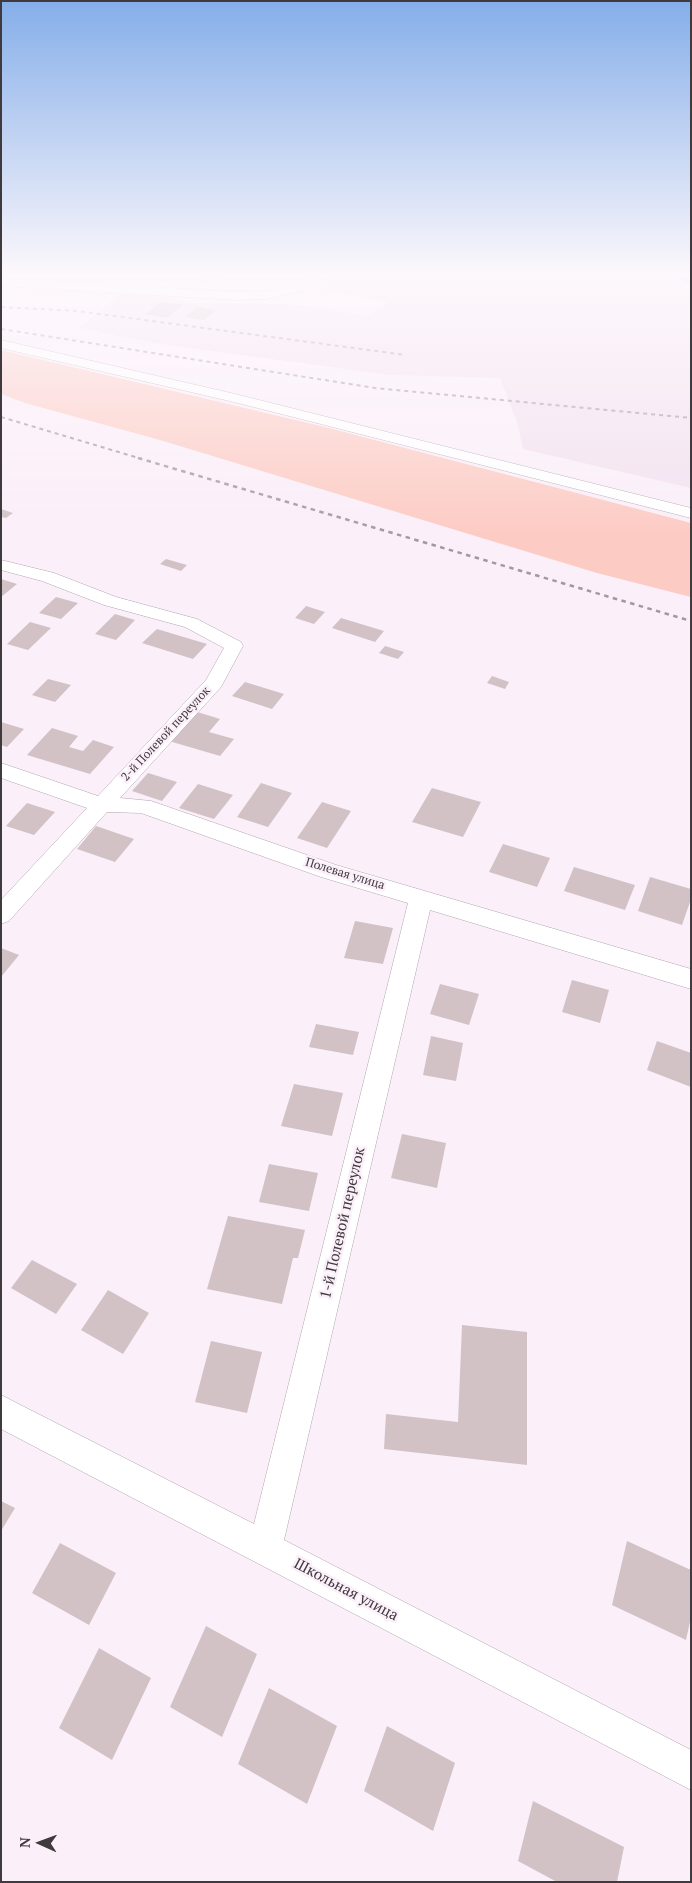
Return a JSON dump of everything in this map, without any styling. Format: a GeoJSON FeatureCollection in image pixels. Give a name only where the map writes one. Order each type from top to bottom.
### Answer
{"type":"FeatureCollection","features":[{"type":"Feature","properties":{"kind":"street"},"geometry":{"type":"LineString","coordinates":[[83,363],[235,398],[691,514]]}},
{"type":"Feature","properties":{"kind":"street","name":"2-й Полевой переулок"},"geometry":{"type":"LineString","coordinates":[[1,565],[48,577],[110,602],[191,622],[234,646],[214,683],[1,914]]}},
{"type":"Feature","properties":{"kind":"street","name":"Полевая улица"},"geometry":{"type":"LineString","coordinates":[[1,770],[100,805],[143,806],[329,871],[691,979]]}},
{"type":"Feature","properties":{"kind":"street","name":"1-й Полевой переулок"},"geometry":{"type":"LineString","coordinates":[[265,1548],[421,897]]}},
{"type":"Feature","properties":{"kind":"street","name":"Школьная улица"},"geometry":{"type":"LineString","coordinates":[[1,1411],[691,1771]]}},
{"type":"Feature","properties":{"kind":"shaded area"},"geometry":{"type":"Polygon","coordinates":[[[1,363],[55,363],[329,428],[691,523],[691,597],[597,573],[160,440],[25,403],[1,394],[1,363]]]}},
{"type":"Feature","properties":{"kind":"shaded area"},"geometry":{"type":"Polygon","coordinates":[[[300,363],[691,363],[691,488],[523,449],[517,422],[500,378],[390,375],[300,363]]]}},
{"type":"Feature","properties":{"kind":"building"},"geometry":{"type":"Polygon","coordinates":[[[1,509],[13,513],[6,518],[1,517],[1,509]]]}},
{"type":"Feature","properties":{"kind":"building"},"geometry":{"type":"Polygon","coordinates":[[[166,559],[187,565],[181,571],[160,564],[166,559]]]}},
{"type":"Feature","properties":{"kind":"building"},"geometry":{"type":"Polygon","coordinates":[[[1,579],[17,584],[1,597],[1,579]]]}},
{"type":"Feature","properties":{"kind":"building"},"geometry":{"type":"Polygon","coordinates":[[[56,597],[78,603],[61,619],[39,613],[56,597]]]}},
{"type":"Feature","properties":{"kind":"building"},"geometry":{"type":"Polygon","coordinates":[[[306,606],[325,612],[314,624],[295,618],[306,606]]]}},
{"type":"Feature","properties":{"kind":"building"},"geometry":{"type":"Polygon","coordinates":[[[115,614],[135,620],[116,640],[95,634],[115,614]]]}},
{"type":"Feature","properties":{"kind":"building"},"geometry":{"type":"Polygon","coordinates":[[[341,618],[384,631],[375,642],[332,628],[341,618]]]}},
{"type":"Feature","properties":{"kind":"building"},"geometry":{"type":"Polygon","coordinates":[[[30,622],[51,628],[28,650],[7,644],[30,622]]]}},
{"type":"Feature","properties":{"kind":"building"},"geometry":{"type":"Polygon","coordinates":[[[157,629],[207,644],[193,659],[142,643],[157,629]]]}},
{"type":"Feature","properties":{"kind":"building"},"geometry":{"type":"Polygon","coordinates":[[[385,646],[404,652],[398,659],[379,653],[385,646]]]}},
{"type":"Feature","properties":{"kind":"building"},"geometry":{"type":"Polygon","coordinates":[[[492,676],[509,682],[505,689],[487,683],[492,676]]]}},
{"type":"Feature","properties":{"kind":"building"},"geometry":{"type":"Polygon","coordinates":[[[48,679],[71,685],[55,702],[32,695],[48,679]]]}},
{"type":"Feature","properties":{"kind":"building"},"geometry":{"type":"Polygon","coordinates":[[[245,682],[284,694],[272,709],[232,696],[245,682]]]}},
{"type":"Feature","properties":{"kind":"building"},"geometry":{"type":"Polygon","coordinates":[[[194,711],[220,719],[209,732],[234,739],[220,756],[169,741],[194,711]]]}},
{"type":"Feature","properties":{"kind":"building"},"geometry":{"type":"Polygon","coordinates":[[[1,722],[24,729],[7,747],[1,745],[1,722]]]}},
{"type":"Feature","properties":{"kind":"building"},"geometry":{"type":"Polygon","coordinates":[[[52,728],[78,736],[69,747],[83,751],[93,740],[114,747],[90,774],[27,755],[52,728]]]}},
{"type":"Feature","properties":{"kind":"building"},"geometry":{"type":"Polygon","coordinates":[[[148,773],[177,782],[162,801],[132,791],[148,773]]]}},
{"type":"Feature","properties":{"kind":"building"},"geometry":{"type":"Polygon","coordinates":[[[261,783],[292,793],[268,827],[237,817],[261,783]]]}},
{"type":"Feature","properties":{"kind":"building"},"geometry":{"type":"Polygon","coordinates":[[[198,784],[233,795],[214,819],[179,808],[198,784]]]}},
{"type":"Feature","properties":{"kind":"building"},"geometry":{"type":"Polygon","coordinates":[[[432,788],[481,802],[463,837],[412,822],[432,788]]]}},
{"type":"Feature","properties":{"kind":"building"},"geometry":{"type":"Polygon","coordinates":[[[322,802],[351,811],[327,848],[297,838],[322,802]]]}},
{"type":"Feature","properties":{"kind":"building"},"geometry":{"type":"Polygon","coordinates":[[[27,803],[55,812],[34,835],[6,826],[27,803]]]}},
{"type":"Feature","properties":{"kind":"building"},"geometry":{"type":"Polygon","coordinates":[[[96,826],[134,839],[115,862],[77,849],[96,826]]]}},
{"type":"Feature","properties":{"kind":"building"},"geometry":{"type":"Polygon","coordinates":[[[503,844],[550,858],[537,887],[489,872],[503,844]]]}},
{"type":"Feature","properties":{"kind":"building"},"geometry":{"type":"Polygon","coordinates":[[[574,867],[635,885],[625,910],[564,891],[574,867]]]}},
{"type":"Feature","properties":{"kind":"building"},"geometry":{"type":"Polygon","coordinates":[[[650,877],[691,889],[691,899],[682,925],[638,911],[650,877]]]}},
{"type":"Feature","properties":{"kind":"building"},"geometry":{"type":"Polygon","coordinates":[[[355,921],[393,928],[383,964],[344,958],[355,921]]]}},
{"type":"Feature","properties":{"kind":"building"},"geometry":{"type":"Polygon","coordinates":[[[1,948],[19,955],[1,977],[1,948]]]}},
{"type":"Feature","properties":{"kind":"building"},"geometry":{"type":"Polygon","coordinates":[[[572,980],[609,990],[600,1023],[562,1012],[572,980]]]}},
{"type":"Feature","properties":{"kind":"building"},"geometry":{"type":"Polygon","coordinates":[[[440,984],[479,994],[469,1025],[430,1014],[440,984]]]}},
{"type":"Feature","properties":{"kind":"building"},"geometry":{"type":"Polygon","coordinates":[[[316,1024],[359,1032],[353,1055],[309,1047],[316,1024]]]}},
{"type":"Feature","properties":{"kind":"building"},"geometry":{"type":"Polygon","coordinates":[[[431,1036],[463,1043],[456,1081],[423,1075],[431,1036]]]}},
{"type":"Feature","properties":{"kind":"building"},"geometry":{"type":"Polygon","coordinates":[[[657,1041],[691,1053],[691,1087],[647,1070],[657,1041]]]}},
{"type":"Feature","properties":{"kind":"building"},"geometry":{"type":"Polygon","coordinates":[[[294,1084],[343,1093],[332,1136],[281,1126],[294,1084]]]}},
{"type":"Feature","properties":{"kind":"building"},"geometry":{"type":"Polygon","coordinates":[[[402,1134],[446,1143],[437,1188],[391,1178],[402,1134]]]}},
{"type":"Feature","properties":{"kind":"building"},"geometry":{"type":"Polygon","coordinates":[[[269,1164],[318,1173],[309,1211],[259,1202],[269,1164]]]}},
{"type":"Feature","properties":{"kind":"building"},"geometry":{"type":"Polygon","coordinates":[[[228,1216],[305,1230],[298,1258],[293,1258],[282,1304],[207,1289],[228,1216]]]}},
{"type":"Feature","properties":{"kind":"building"},"geometry":{"type":"Polygon","coordinates":[[[32,1260],[77,1284],[56,1314],[11,1288],[32,1260]]]}},
{"type":"Feature","properties":{"kind":"building"},"geometry":{"type":"Polygon","coordinates":[[[108,1290],[149,1313],[123,1354],[81,1330],[108,1290]]]}},
{"type":"Feature","properties":{"kind":"building"},"geometry":{"type":"Polygon","coordinates":[[[462,1325],[527,1332],[527,1465],[384,1449],[386,1414],[458,1422],[462,1325]]]}},
{"type":"Feature","properties":{"kind":"building"},"geometry":{"type":"Polygon","coordinates":[[[211,1341],[262,1352],[247,1413],[195,1402],[211,1341]]]}},
{"type":"Feature","properties":{"kind":"building"},"geometry":{"type":"Polygon","coordinates":[[[1,1501],[15,1508],[1,1531],[1,1501]]]}},
{"type":"Feature","properties":{"kind":"building"},"geometry":{"type":"Polygon","coordinates":[[[627,1541],[691,1570],[691,1617],[686,1640],[612,1605],[627,1541]]]}},
{"type":"Feature","properties":{"kind":"building"},"geometry":{"type":"Polygon","coordinates":[[[60,1543],[116,1573],[89,1625],[32,1593],[60,1543]]]}},
{"type":"Feature","properties":{"kind":"building"},"geometry":{"type":"Polygon","coordinates":[[[206,1626],[257,1654],[222,1737],[170,1707],[206,1626]]]}},
{"type":"Feature","properties":{"kind":"building"},"geometry":{"type":"Polygon","coordinates":[[[99,1648],[151,1678],[112,1760],[59,1728],[99,1648]]]}},
{"type":"Feature","properties":{"kind":"building"},"geometry":{"type":"Polygon","coordinates":[[[269,1688],[337,1726],[307,1804],[238,1764],[269,1688]]]}},
{"type":"Feature","properties":{"kind":"building"},"geometry":{"type":"Polygon","coordinates":[[[387,1726],[455,1763],[433,1831],[364,1791],[387,1726]]]}},
{"type":"Feature","properties":{"kind":"building"},"geometry":{"type":"Polygon","coordinates":[[[533,1801],[624,1847],[617,1882],[557,1882],[518,1861],[533,1801]]]}},
{"type":"Feature","properties":{"kind":"railway"},"geometry":{"type":"LineString","coordinates":[[216,363],[375,388],[691,418]]}},
{"type":"Feature","properties":{"kind":"railway"},"geometry":{"type":"LineString","coordinates":[[1,417],[142,459]]}},
{"type":"Feature","properties":{"kind":"railway"},"geometry":{"type":"LineString","coordinates":[[138,458],[691,621]]}}]}
